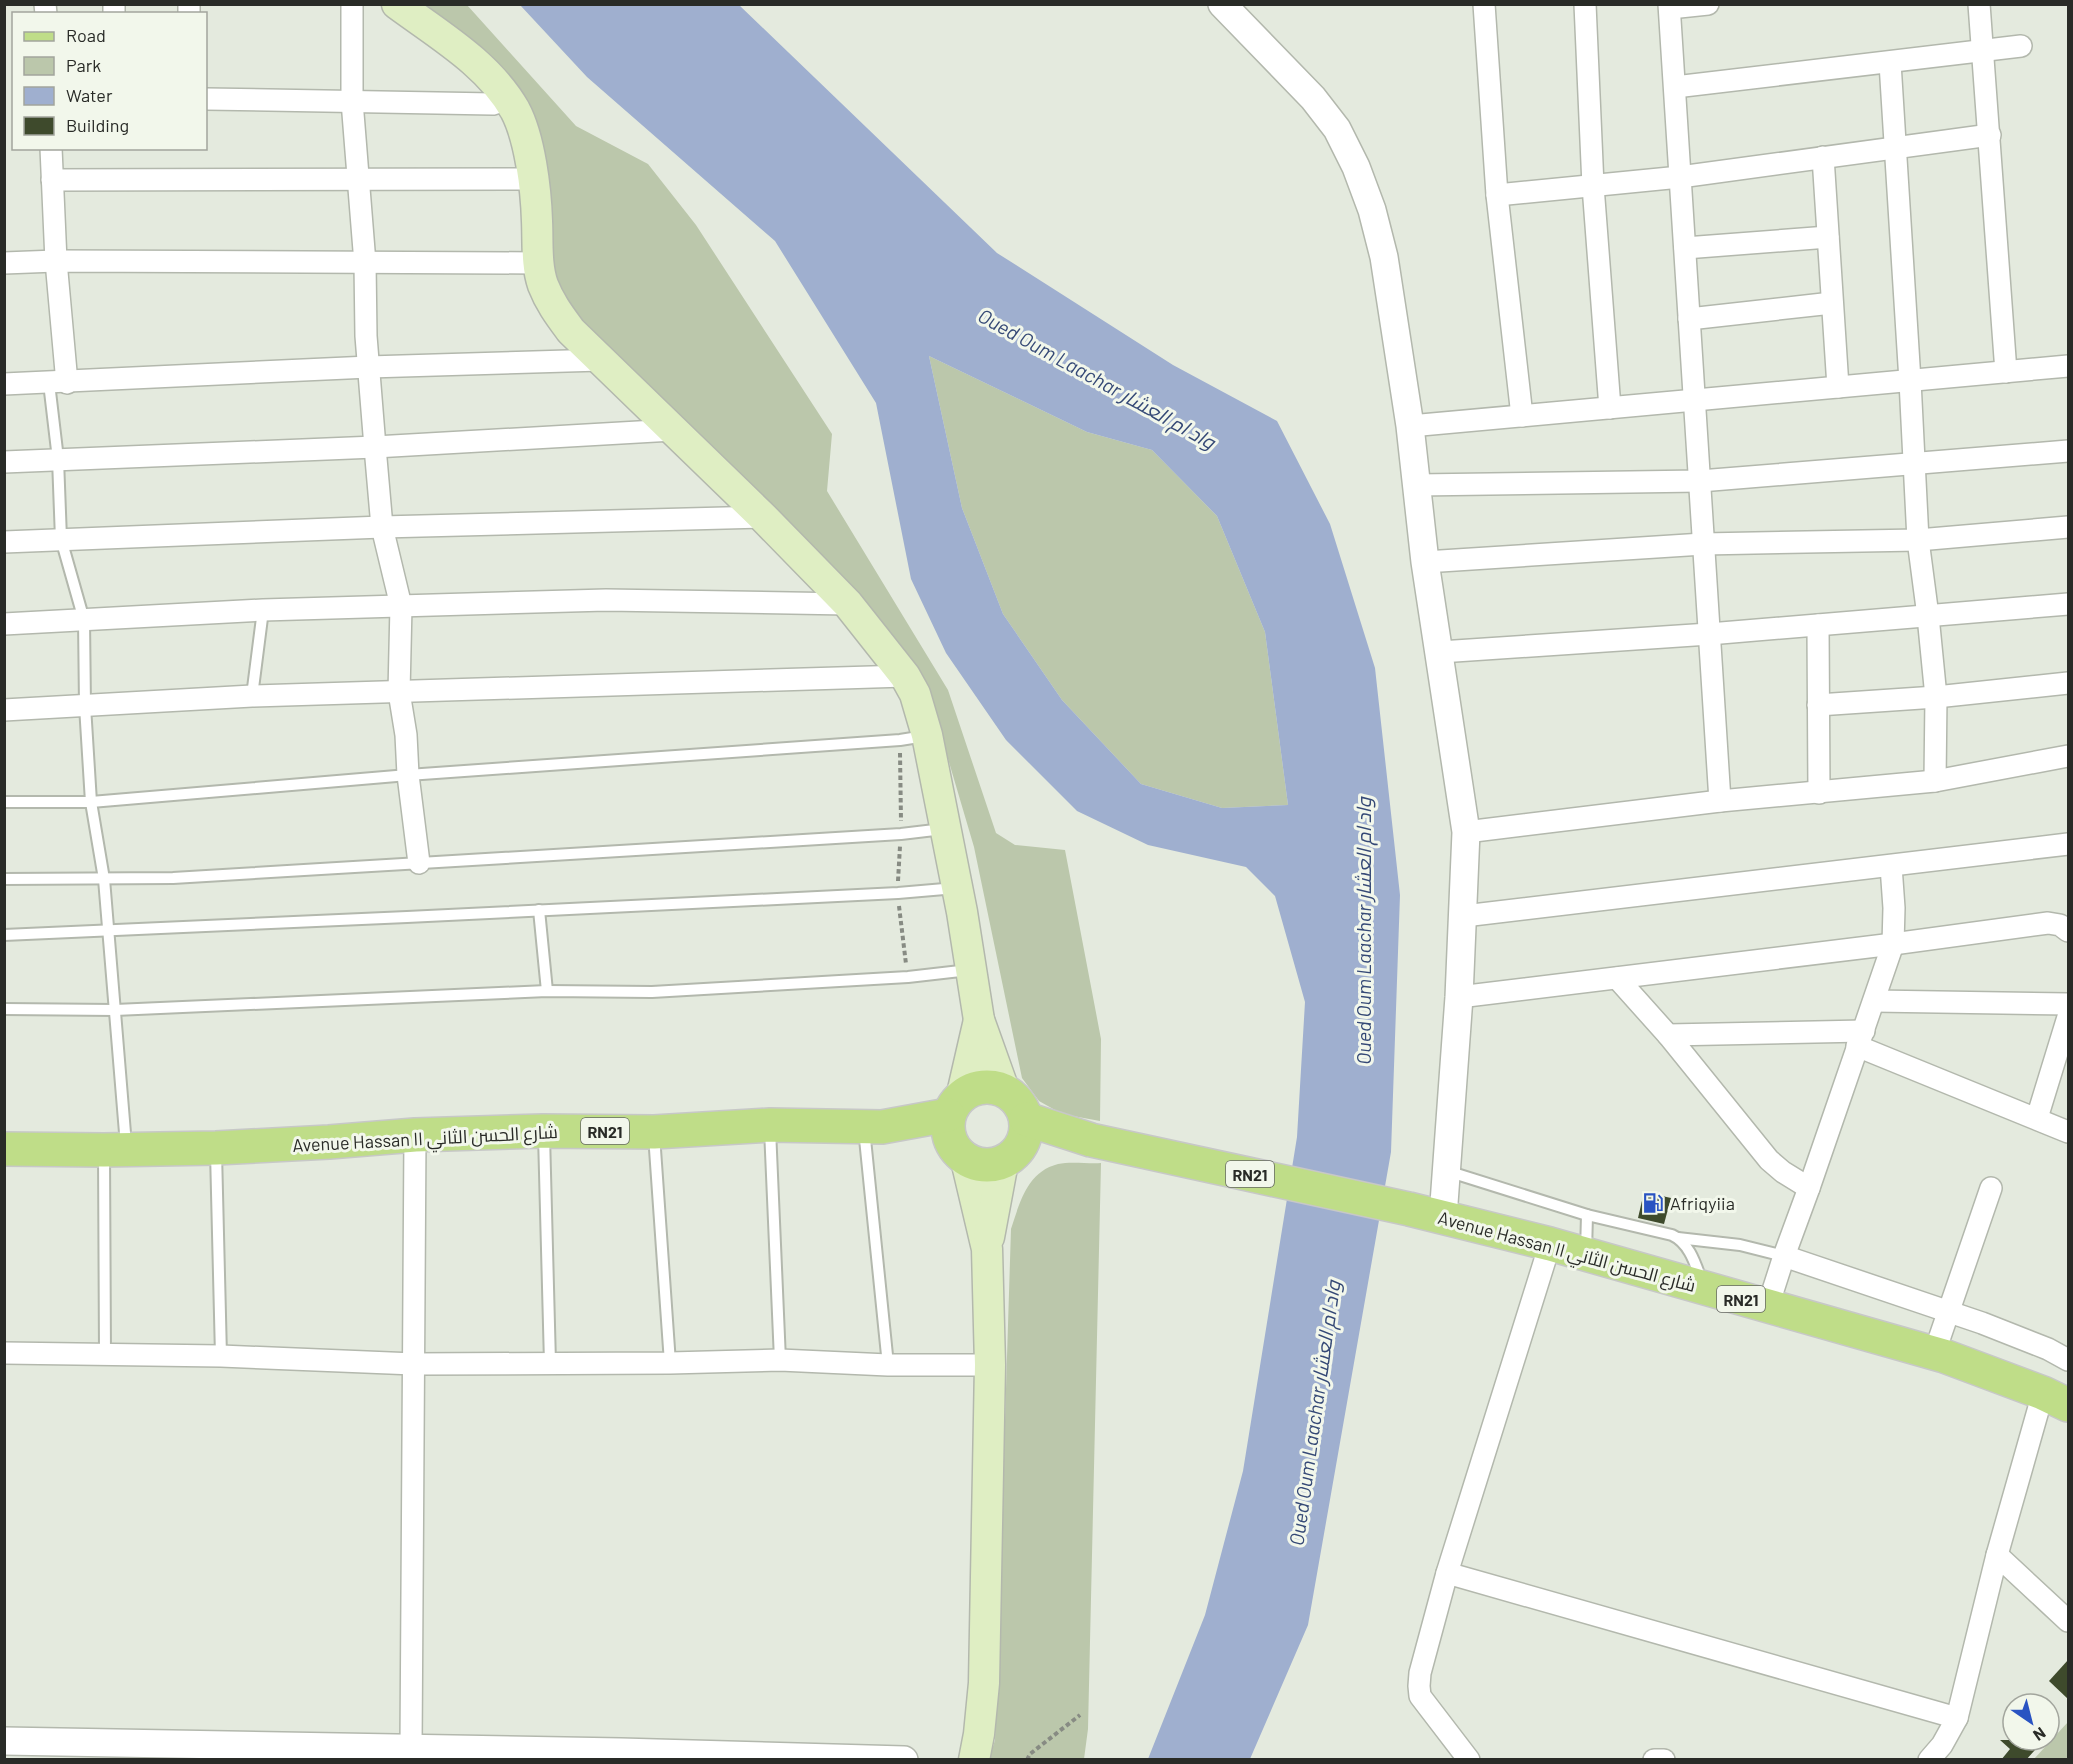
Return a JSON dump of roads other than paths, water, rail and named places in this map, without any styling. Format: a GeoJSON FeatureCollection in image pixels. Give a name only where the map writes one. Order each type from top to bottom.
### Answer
{"type":"FeatureCollection","features":[{"type":"Feature","properties":{"kind":"main road"},"geometry":{"type":"LineString","coordinates":[[397,4],[466,55],[494,80],[516,113],[531,159],[537,202],[538,263],[542,283],[552,306],[572,331],[764,517],[848,604],[905,676],[915,694],[914,738],[946,829],[979,1020],[1004,1090],[1015,1097],[1026,1119],[1025,1136],[1010,1156],[987,1249]]}},
{"type":"Feature","properties":{"kind":"main road"},"geometry":{"type":"LineString","coordinates":[[974,1760],[984,1683],[990,1365],[987,1249],[961,1156],[947,1135],[979,1020]]}},
{"type":"Feature","properties":{"kind":"main road","name":"Avenue Hassan II شارع الحسن الثاني"},"geometry":{"type":"LineString","coordinates":[[4,1149],[216,1148],[415,1135],[543,1131],[654,1132],[770,1125],[873,1127],[955,1104],[983,1086],[1004,1090]]}},
{"type":"Feature","properties":{"kind":"main road","name":"Avenue Hassan II شارع الحسن الثاني"},"geometry":{"type":"LineString","coordinates":[[1026,1119],[1091,1140],[1409,1209],[1550,1244],[1934,1353],[2056,1399]]}},
{"type":"Feature","properties":{"kind":"main road","name":"Avenue Hassan II شارع الحسن الثاني"},"geometry":{"type":"LineString","coordinates":[[873,1127],[961,1156],[984,1166],[1010,1156],[1091,1140]]}},
{"type":"Feature","properties":{"kind":"street"},"geometry":{"type":"LineString","coordinates":[[352,4],[352,101],[365,263],[366,336],[382,527],[400,606],[399,692],[406,735],[408,775],[419,863]]}},
{"type":"Feature","properties":{"kind":"street"},"geometry":{"type":"LineString","coordinates":[[1222,4],[1313,98],[1337,129],[1356,167],[1372,210],[1384,257],[1410,426],[1425,562],[1466,832],[1464,916],[1443,1217]]}},
{"type":"Feature","properties":{"kind":"street"},"geometry":{"type":"LineString","coordinates":[[1484,4],[1497,195],[1522,416]]}},
{"type":"Feature","properties":{"kind":"street"},"geometry":{"type":"LineString","coordinates":[[1585,4],[1593,186],[1610,408]]}},
{"type":"Feature","properties":{"kind":"street"},"geometry":{"type":"LineString","coordinates":[[1708,4],[1670,6],[1720,801]]}},
{"type":"Feature","properties":{"kind":"street"},"geometry":{"type":"LineString","coordinates":[[1979,4],[2006,372]]}},
{"type":"Feature","properties":{"kind":"street"},"geometry":{"type":"LineString","coordinates":[[1675,87],[2021,46]]}},
{"type":"Feature","properties":{"kind":"street"},"geometry":{"type":"LineString","coordinates":[[1890,63],[1918,540],[1936,697],[1935,781]]}},
{"type":"Feature","properties":{"kind":"street"},"geometry":{"type":"LineString","coordinates":[[207,99],[493,105],[508,99]]}},
{"type":"Feature","properties":{"kind":"street"},"geometry":{"type":"LineString","coordinates":[[1497,195],[1680,177],[1990,135]]}},
{"type":"Feature","properties":{"kind":"street"},"geometry":{"type":"LineString","coordinates":[[51,150],[58,383]]}},
{"type":"Feature","properties":{"kind":"street"},"geometry":{"type":"LineString","coordinates":[[1823,158],[1838,387]]}},
{"type":"Feature","properties":{"kind":"street"},"geometry":{"type":"LineString","coordinates":[[52,180],[533,179]]}},
{"type":"Feature","properties":{"kind":"street"},"geometry":{"type":"LineString","coordinates":[[1685,248],[1828,237]]}},
{"type":"Feature","properties":{"kind":"street"},"geometry":{"type":"LineString","coordinates":[[4,263],[56,261],[538,263]]}},
{"type":"Feature","properties":{"kind":"street"},"geometry":{"type":"LineString","coordinates":[[1689,319],[1832,303]]}},
{"type":"Feature","properties":{"kind":"street"},"geometry":{"type":"LineString","coordinates":[[4,384],[369,367],[601,360]]}},
{"type":"Feature","properties":{"kind":"street"},"geometry":{"type":"LineString","coordinates":[[1410,426],[2068,366]]}},
{"type":"Feature","properties":{"kind":"street"},"geometry":{"type":"LineString","coordinates":[[4,462],[375,447],[673,430]]}},
{"type":"Feature","properties":{"kind":"street"},"geometry":{"type":"LineString","coordinates":[[1417,485],[1700,482],[2068,451]]}},
{"type":"Feature","properties":{"kind":"street"},"geometry":{"type":"LineString","coordinates":[[4,542],[382,527],[764,517]]}},
{"type":"Feature","properties":{"kind":"street"},"geometry":{"type":"LineString","coordinates":[[1425,562],[1703,543],[1918,540],[2068,527]]}},
{"type":"Feature","properties":{"kind":"street"},"geometry":{"type":"LineString","coordinates":[[4,624],[263,610],[606,600],[848,604]]}},
{"type":"Feature","properties":{"kind":"street"},"geometry":{"type":"LineString","coordinates":[[1440,652],[1709,634],[2068,604]]}},
{"type":"Feature","properties":{"kind":"street"},"geometry":{"type":"LineString","coordinates":[[1818,625],[1819,793]]}},
{"type":"Feature","properties":{"kind":"street"},"geometry":{"type":"LineString","coordinates":[[4,710],[252,696],[905,676]]}},
{"type":"Feature","properties":{"kind":"street"},"geometry":{"type":"LineString","coordinates":[[1818,705],[1936,697],[2068,683]]}},
{"type":"Feature","properties":{"kind":"street"},"geometry":{"type":"LineString","coordinates":[[1466,832],[1720,801],[1935,781],[2068,756]]}},
{"type":"Feature","properties":{"kind":"street"},"geometry":{"type":"LineString","coordinates":[[1464,916],[2068,844]]}},
{"type":"Feature","properties":{"kind":"street"},"geometry":{"type":"LineString","coordinates":[[1768,1306],[1893,944],[1892,866]]}},
{"type":"Feature","properties":{"kind":"street"},"geometry":{"type":"LineString","coordinates":[[1459,997],[2048,923],[2060,925],[2068,931]]}},
{"type":"Feature","properties":{"kind":"street"},"geometry":{"type":"LineString","coordinates":[[1617,978],[1668,1035],[1769,1160],[1783,1172],[1809,1188]]}},
{"type":"Feature","properties":{"kind":"street"},"geometry":{"type":"LineString","coordinates":[[1874,1001],[2068,1004]]}},
{"type":"Feature","properties":{"kind":"street"},"geometry":{"type":"LineString","coordinates":[[2037,1118],[2068,1017]]}},
{"type":"Feature","properties":{"kind":"street"},"geometry":{"type":"LineString","coordinates":[[1668,1035],[1860,1038],[2068,1132]]}},
{"type":"Feature","properties":{"kind":"street"},"geometry":{"type":"LineString","coordinates":[[411,1748],[415,1135]]}},
{"type":"Feature","properties":{"kind":"street"},"geometry":{"type":"LineString","coordinates":[[1934,1353],[1992,1188]]}},
{"type":"Feature","properties":{"kind":"street"},"geometry":{"type":"LineString","coordinates":[[1469,1760],[1420,1696],[1420,1673],[1448,1573],[1550,1244]]}},
{"type":"Feature","properties":{"kind":"street"},"geometry":{"type":"LineString","coordinates":[[1784,1256],[1983,1323],[2037,1344],[2068,1360]]}},
{"type":"Feature","properties":{"kind":"street"},"geometry":{"type":"LineString","coordinates":[[4,1353],[220,1356],[414,1364],[780,1360],[888,1365],[990,1365]]}},
{"type":"Feature","properties":{"kind":"street"},"geometry":{"type":"LineString","coordinates":[[1929,1760],[1942,1745],[1957,1718],[1997,1555],[2056,1399]]}},
{"type":"Feature","properties":{"kind":"street"},"geometry":{"type":"LineString","coordinates":[[1997,1555],[2068,1621]]}},
{"type":"Feature","properties":{"kind":"street"},"geometry":{"type":"LineString","coordinates":[[1448,1573],[1957,1718]]}},
{"type":"Feature","properties":{"kind":"street"},"geometry":{"type":"LineString","coordinates":[[4,1741],[50,1751],[411,1748],[622,1756],[904,1760]]}},
{"type":"Feature","properties":{"kind":"street"},"geometry":{"type":"LineString","coordinates":[[1654,1760],[1664,1760]]}},
{"type":"Feature","properties":{"kind":"lane"},"geometry":{"type":"LineString","coordinates":[[58,383],[61,539],[84,620],[85,706],[91,802],[104,879],[115,1010],[115,1150],[105,1354]]}},
{"type":"Feature","properties":{"kind":"lane"},"geometry":{"type":"LineString","coordinates":[[252,696],[263,610]]}},
{"type":"Feature","properties":{"kind":"lane"},"geometry":{"type":"LineString","coordinates":[[4,802],[91,802],[408,775],[914,738]]}},
{"type":"Feature","properties":{"kind":"lane"},"geometry":{"type":"LineString","coordinates":[[4,879],[173,878],[901,834],[946,829]]}},
{"type":"Feature","properties":{"kind":"lane"},"geometry":{"type":"LineString","coordinates":[[4,934],[898,893],[956,888]]}},
{"type":"Feature","properties":{"kind":"lane"},"geometry":{"type":"LineString","coordinates":[[539,910],[547,991]]}},
{"type":"Feature","properties":{"kind":"lane"},"geometry":{"type":"LineString","coordinates":[[4,1009],[115,1010],[547,991],[652,992],[908,977],[972,969]]}},
{"type":"Feature","properties":{"kind":"lane"},"geometry":{"type":"LineString","coordinates":[[770,1125],[780,1360]]}},
{"type":"Feature","properties":{"kind":"lane"},"geometry":{"type":"LineString","coordinates":[[873,1127],[888,1365]]}},
{"type":"Feature","properties":{"kind":"lane"},"geometry":{"type":"LineString","coordinates":[[543,1131],[550,1362]]}},
{"type":"Feature","properties":{"kind":"lane"},"geometry":{"type":"LineString","coordinates":[[654,1132],[670,1363]]}},
{"type":"Feature","properties":{"kind":"lane"},"geometry":{"type":"LineString","coordinates":[[216,1148],[220,1356]]}},
{"type":"Feature","properties":{"kind":"lane"},"geometry":{"type":"LineString","coordinates":[[1446,1170],[1587,1215],[1678,1238],[1718,1242],[1784,1256]]}},
{"type":"Feature","properties":{"kind":"lane"},"geometry":{"type":"LineString","coordinates":[[1586,1254],[1587,1215]]}},
{"type":"Feature","properties":{"kind":"lane"},"geometry":{"type":"LineString","coordinates":[[1678,1238],[1693,1258],[1704,1288]]}},
{"type":"Feature","properties":{"kind":"water","name":"Oued Oum Laachar واد ام العشار"},"geometry":{"type":"Polygon","coordinates":[[[520,5],[739,5],[997,253],[1173,365],[1277,421],[1330,524],[1375,668],[1400,895],[1391,1152],[1308,1625],[1250,1759],[1148,1759],[1205,1615],[1243,1471],[1297,1137],[1305,1002],[1275,896],[1246,867],[1148,845],[1077,811],[1006,740],[946,653],[911,579],[876,403],[775,241],[587,77],[520,5]],[[929,356],[962,508],[1003,614],[1062,700],[1141,784],[1222,808],[1288,805],[1265,632],[1217,516],[1152,450],[1087,432],[929,356]]]}},
{"type":"Feature","properties":{"kind":"place","name":"Afriqyiia"},"geometry":{"type":"Point","coordinates":[1653,1203]}}]}
